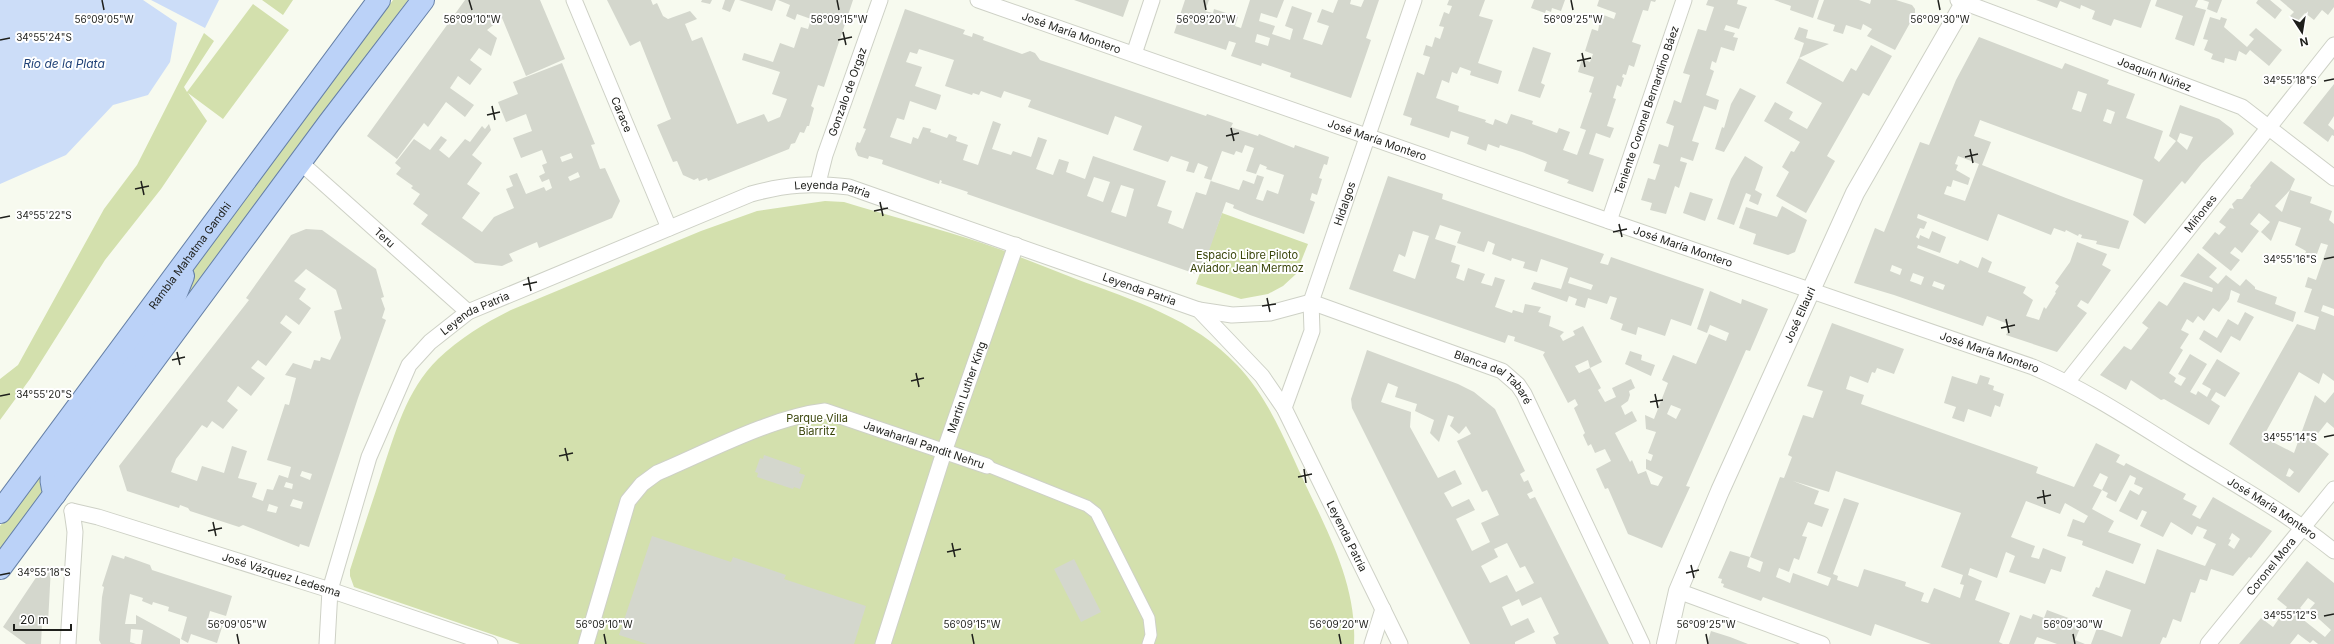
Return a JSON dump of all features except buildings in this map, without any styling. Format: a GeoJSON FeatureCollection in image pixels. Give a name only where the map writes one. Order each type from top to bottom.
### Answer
{"type":"FeatureCollection","features":[{"type":"Feature","properties":{"kind":"main road","name":"Rambla Mahatma Gandhi"},"geometry":{"type":"LineString","coordinates":[[0,512],[379,0]]}},
{"type":"Feature","properties":{"kind":"main road"},"geometry":{"type":"LineString","coordinates":[[0,568],[423,0]]}},
{"type":"Feature","properties":{"kind":"main road"},"geometry":{"type":"LineString","coordinates":[[55,494],[51,485],[51,475],[54,468],[171,306],[179,289],[190,254]]}},
{"type":"Feature","properties":{"kind":"street","name":"Carace"},"geometry":{"type":"LineString","coordinates":[[574,0],[669,228]]}},
{"type":"Feature","properties":{"kind":"street","name":"Gonzalo de Orgaz"},"geometry":{"type":"LineString","coordinates":[[818,183],[826,154],[880,0]]}},
{"type":"Feature","properties":{"kind":"street","name":"José María Montero"},"geometry":{"type":"LineString","coordinates":[[978,0],[1810,291],[2033,367],[2067,382],[2304,526],[2334,551]]}},
{"type":"Feature","properties":{"kind":"street"},"geometry":{"type":"LineString","coordinates":[[1134,54],[1152,0]]}},
{"type":"Feature","properties":{"kind":"street","name":"Hidalgos"},"geometry":{"type":"LineString","coordinates":[[1284,408],[1312,331],[1310,302],[1414,0]]}},
{"type":"Feature","properties":{"kind":"street","name":"Teniente Coronel Bernardino Báez"},"geometry":{"type":"LineString","coordinates":[[1609,221],[1684,0]]}},
{"type":"Feature","properties":{"kind":"street","name":"Joaquín Núñez"},"geometry":{"type":"LineString","coordinates":[[1963,1],[2242,107],[2270,127],[2334,178]]}},
{"type":"Feature","properties":{"kind":"street","name":"José Ellauri"},"geometry":{"type":"LineString","coordinates":[[1666,644],[1678,591],[1720,491],[1855,193],[1963,1]]}},
{"type":"Feature","properties":{"kind":"street","name":"Miñones"},"geometry":{"type":"LineString","coordinates":[[2067,382],[2334,45]]}},
{"type":"Feature","properties":{"kind":"street","name":"Teru"},"geometry":{"type":"LineString","coordinates":[[301,163],[468,312]]}},
{"type":"Feature","properties":{"kind":"street","name":"Leyenda Patria"},"geometry":{"type":"LineString","coordinates":[[327,644],[330,590],[369,457],[409,365],[430,342],[468,312],[751,194],[779,186],[818,183],[849,188],[1199,310],[1262,376],[1284,408],[1400,644]]}},
{"type":"Feature","properties":{"kind":"street","name":"Martín Luther King"},"geometry":{"type":"LineString","coordinates":[[883,644],[944,452],[1016,245]]}},
{"type":"Feature","properties":{"kind":"street"},"geometry":{"type":"LineString","coordinates":[[1199,310],[1232,315],[1270,313],[1310,302]]}},
{"type":"Feature","properties":{"kind":"street","name":"Blanca del Tabaré"},"geometry":{"type":"LineString","coordinates":[[1310,302],[1502,371],[1518,385],[1531,408],[1642,644]]}},
{"type":"Feature","properties":{"kind":"street","name":"Jawaharlal Pandit Nehru"},"geometry":{"type":"LineString","coordinates":[[586,644],[628,501],[642,484],[657,473],[768,426],[804,413],[825,411],[987,466],[1087,506],[1096,513],[1149,618],[1150,635],[1148,644]]}},
{"type":"Feature","properties":{"kind":"street","name":"Coronel Mora"},"geometry":{"type":"LineString","coordinates":[[2208,644],[2334,489]]}},
{"type":"Feature","properties":{"kind":"street"},"geometry":{"type":"LineString","coordinates":[[55,494],[72,511],[75,532],[68,644]]}},
{"type":"Feature","properties":{"kind":"street","name":"José Vázquez Ledesma"},"geometry":{"type":"LineString","coordinates":[[72,511],[98,517],[330,590],[490,644]]}},
{"type":"Feature","properties":{"kind":"street"},"geometry":{"type":"LineString","coordinates":[[1678,591],[1822,644]]}},
{"type":"Feature","properties":{"kind":"street"},"geometry":{"type":"LineString","coordinates":[[1372,644],[1383,609]]}},
{"type":"Feature","properties":{"kind":"green space"},"geometry":{"type":"Polygon","coordinates":[[[262,0],[293,0],[283,15],[262,0]]]}},
{"type":"Feature","properties":{"kind":"green space"},"geometry":{"type":"Polygon","coordinates":[[[393,0],[408,0],[64,465],[190,273],[393,0]]]}},
{"type":"Feature","properties":{"kind":"green space"},"geometry":{"type":"Polygon","coordinates":[[[253,4],[289,30],[223,119],[188,93],[207,121],[161,189],[105,260],[30,379],[0,420],[0,379],[18,365],[104,209],[137,165],[204,33],[214,41],[184,87],[187,92],[253,4]]]}},
{"type":"Feature","properties":{"kind":"green space","name":"Parque Villa Biarritz"},"geometry":{"type":"Polygon","coordinates":[[[825,201],[844,202],[982,243],[1141,303],[1182,323],[1202,335],[1220,349],[1249,378],[1269,408],[1325,527],[1341,564],[1347,584],[1354,624],[1354,644],[520,644],[354,587],[350,576],[350,570],[391,444],[403,413],[418,384],[427,371],[455,344],[482,326],[511,310],[701,231],[757,211],[825,201]]]}},
{"type":"Feature","properties":{"kind":"green space","name":"Espacio Libre Piloto Aviador Jean Mermoz"},"geometry":{"type":"Polygon","coordinates":[[[1222,213],[1308,244],[1296,274],[1283,286],[1268,294],[1241,299],[1196,284],[1222,213]]]}},
{"type":"Feature","properties":{"kind":"green space"},"geometry":{"type":"Polygon","coordinates":[[[124,361],[44,493],[0,553],[0,526],[124,361]]]}},
{"type":"Feature","properties":{"kind":"water","name":"Río de la Plata"},"geometry":{"type":"Polygon","coordinates":[[[0,0],[143,0],[177,23],[170,62],[148,95],[113,105],[66,155],[0,184],[0,0]]]}},
{"type":"Feature","properties":{"kind":"water"},"geometry":{"type":"Polygon","coordinates":[[[151,0],[219,0],[205,28],[151,0]]]}}]}
